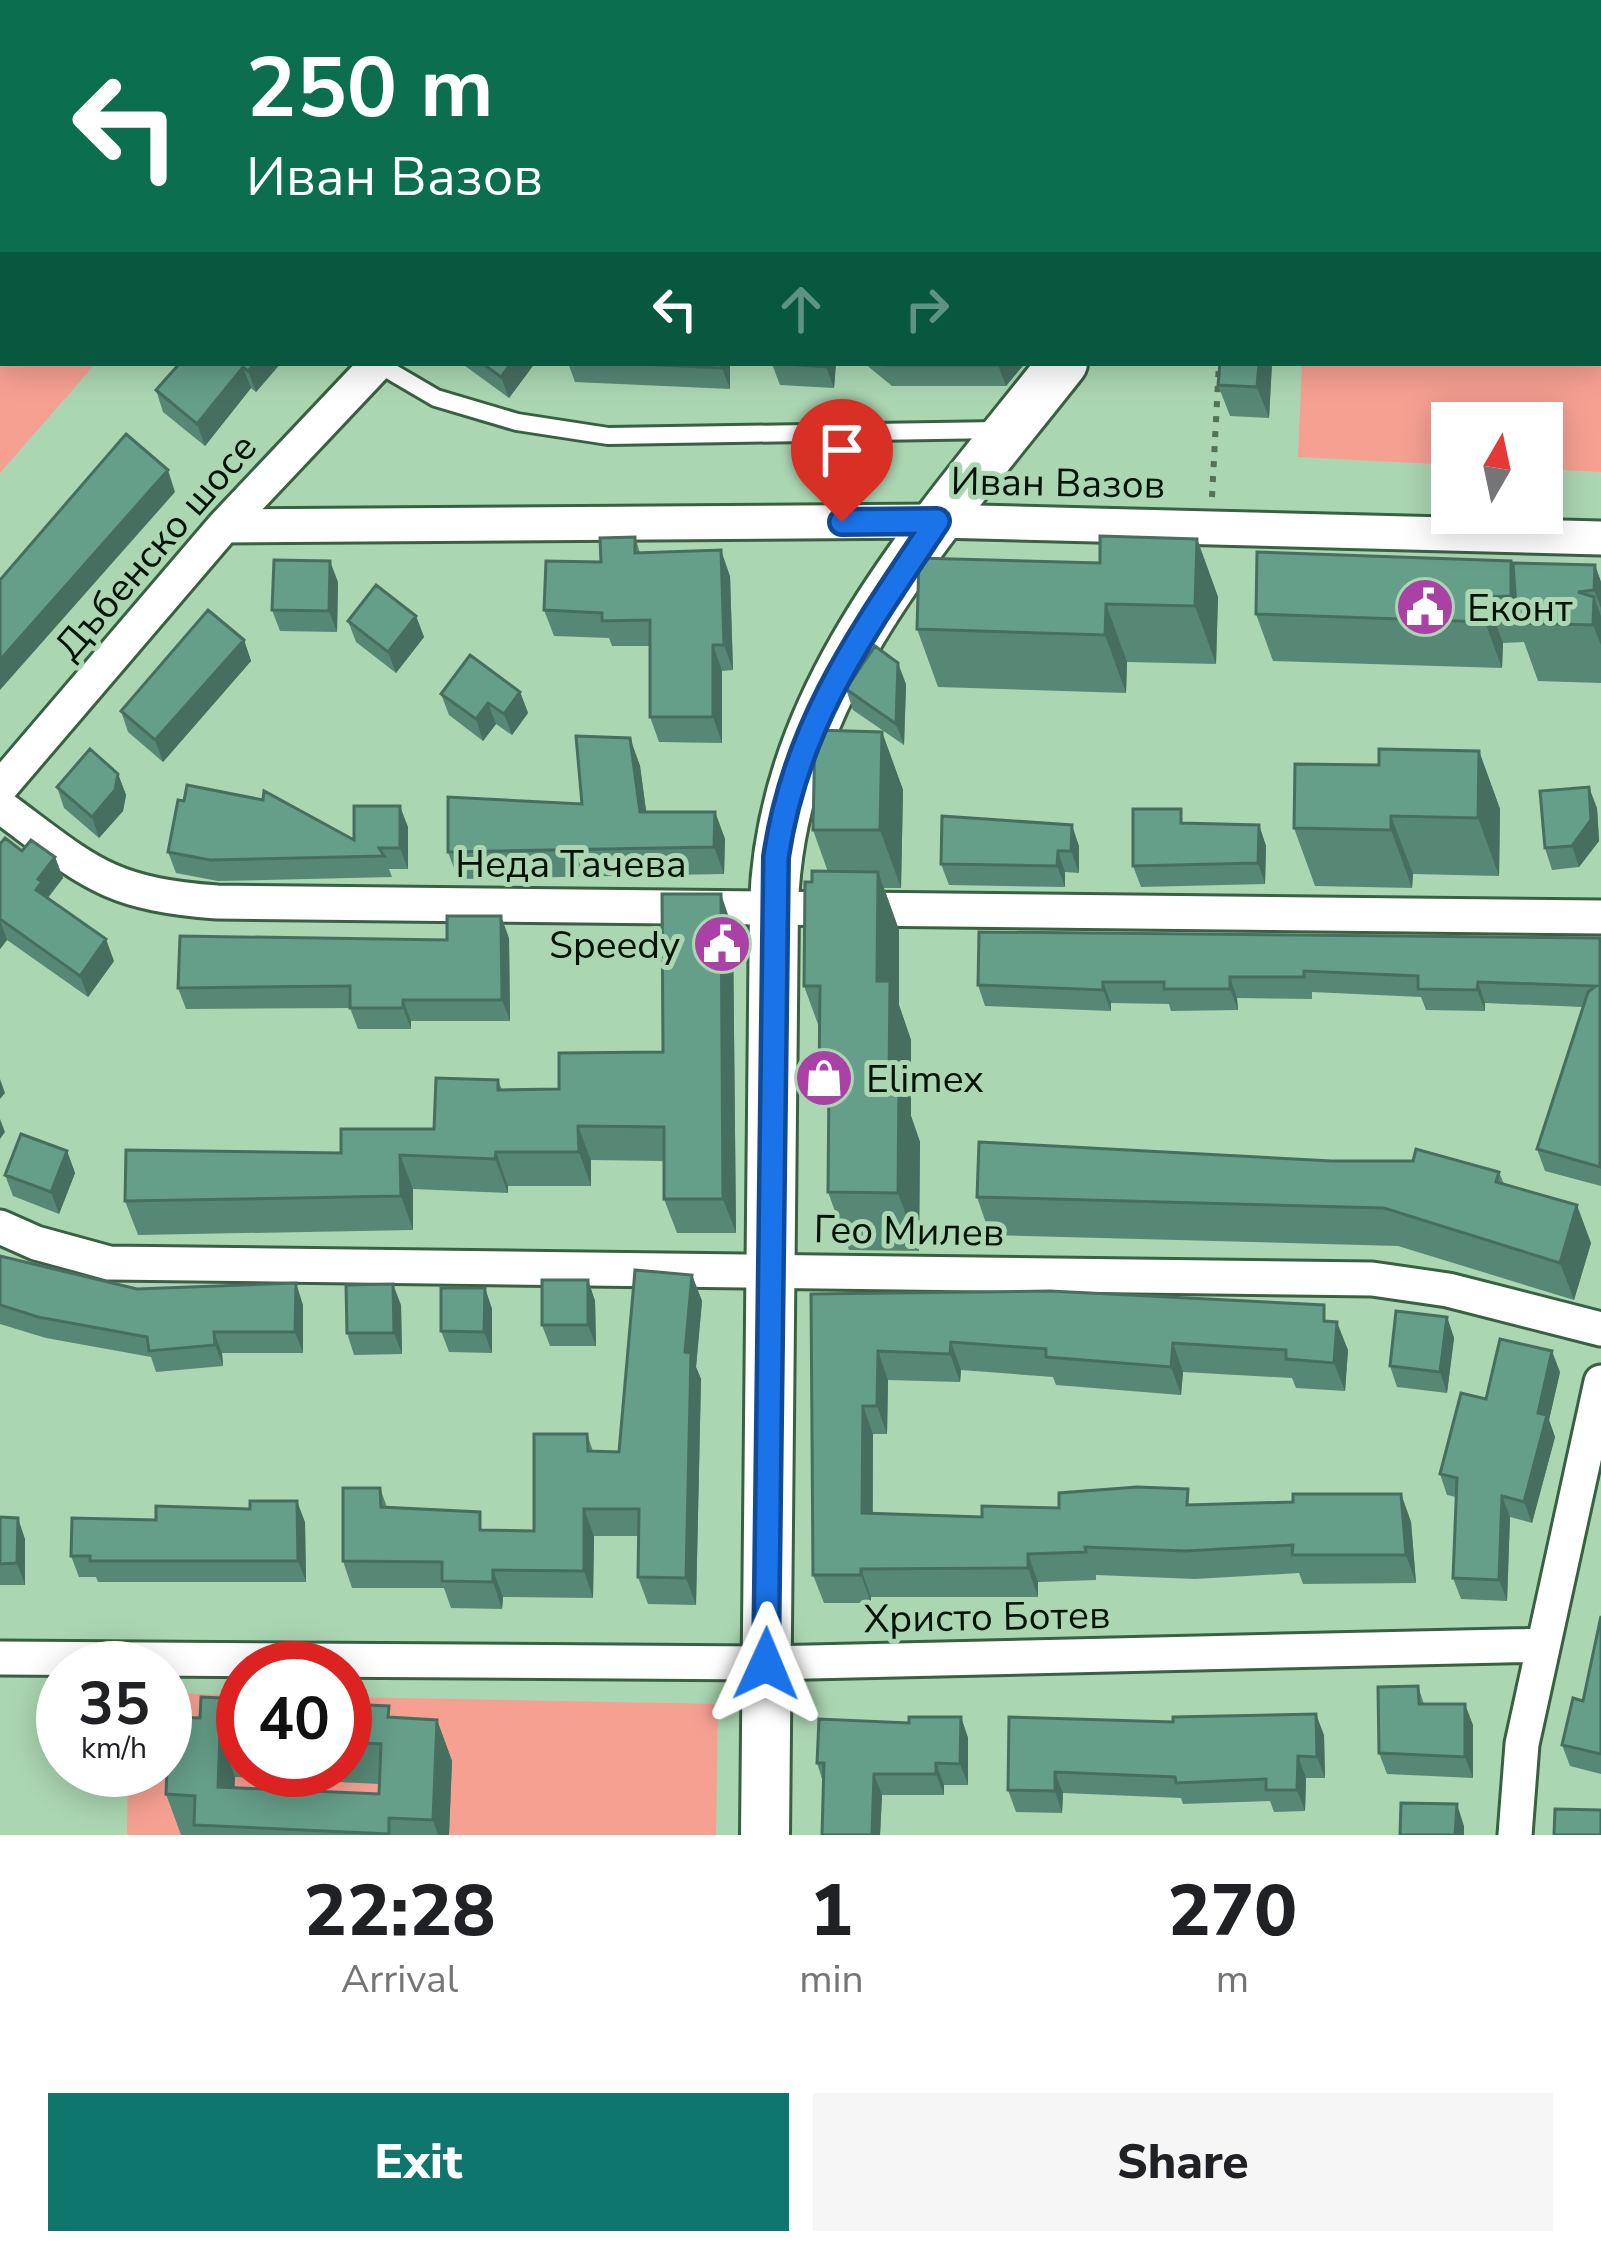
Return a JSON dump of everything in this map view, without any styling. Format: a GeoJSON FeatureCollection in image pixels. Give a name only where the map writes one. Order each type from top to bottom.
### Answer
{"type":"FeatureCollection","features":[{"type":"Feature","properties":{"kind":"street","name":"Дъбенско шосе"},"geometry":{"type":"LineString","coordinates":[[0,788],[224,526],[375,366]]}},
{"type":"Feature","properties":{"kind":"street"},"geometry":{"type":"LineString","coordinates":[[765,1835],[774,905],[782,818],[812,719],[937,521],[1061,366]]}},
{"type":"Feature","properties":{"kind":"street","name":"Иван Вазов"},"geometry":{"type":"LineString","coordinates":[[224,526],[937,521],[1601,538]]}},
{"type":"Feature","properties":{"kind":"street","name":"Неда Тачева"},"geometry":{"type":"LineString","coordinates":[[0,806],[98,879],[149,897],[1601,917]]}},
{"type":"Feature","properties":{"kind":"street","name":"Гео Милев"},"geometry":{"type":"LineString","coordinates":[[0,1227],[36,1244],[109,1263],[1372,1279],[1448,1290],[1601,1329]]}},
{"type":"Feature","properties":{"kind":"street"},"geometry":{"type":"LineString","coordinates":[[1515,1835],[1522,1744],[1543,1645],[1588,1488],[1601,1382]]}},
{"type":"Feature","properties":{"kind":"street","name":"Христо Ботев"},"geometry":{"type":"LineString","coordinates":[[0,1658],[766,1664],[1543,1645]]}},
{"type":"Feature","properties":{"kind":"lane"},"geometry":{"type":"LineString","coordinates":[[384,366],[456,404],[517,422],[608,436],[1010,430]]}},
{"type":"Feature","properties":{"kind":"path"},"geometry":{"type":"LineString","coordinates":[[1210,528],[1219,366]]}},
{"type":"Feature","properties":{"kind":"shaded area"},"geometry":{"type":"Polygon","coordinates":[[[0,366],[93,366],[0,473],[0,366]]]}},
{"type":"Feature","properties":{"kind":"shaded area"},"geometry":{"type":"Polygon","coordinates":[[[1302,366],[1601,366],[1601,472],[1563,470],[1563,402],[1431,402],[1431,464],[1298,457],[1302,366]]]}},
{"type":"Feature","properties":{"kind":"shaded area"},"geometry":{"type":"Polygon","coordinates":[[[192,1694],[216,1694],[216,1797],[372,1797],[372,1698],[718,1704],[716,1835],[127,1835],[128,1797],[192,1797],[192,1694]]]}},
{"type":"Feature","properties":{"kind":"building"},"geometry":{"type":"Polygon","coordinates":[[[177,366],[252,366],[248,371],[243,367],[197,424],[156,390],[177,366]]]}},
{"type":"Feature","properties":{"kind":"building"},"geometry":{"type":"Polygon","coordinates":[[[486,366],[509,366],[501,377],[486,366]]]}},
{"type":"Feature","properties":{"kind":"building"},"geometry":{"type":"Polygon","coordinates":[[[1220,366],[1259,366],[1257,387],[1218,385],[1220,366]]]}},
{"type":"Feature","properties":{"kind":"building"},"geometry":{"type":"Polygon","coordinates":[[[126,434],[168,470],[0,660],[0,580],[126,434]]]}},
{"type":"Feature","properties":{"kind":"building"},"geometry":{"type":"Polygon","coordinates":[[[1100,536],[1197,539],[1195,606],[1106,604],[1105,635],[917,629],[919,558],[1100,563],[1100,536]]]}},
{"type":"Feature","properties":{"kind":"building"},"geometry":{"type":"Polygon","coordinates":[[[635,537],[635,553],[721,550],[724,645],[713,645],[713,717],[650,717],[650,620],[602,621],[602,613],[544,610],[546,561],[601,562],[600,538],[635,537]]]}},
{"type":"Feature","properties":{"kind":"building"},"geometry":{"type":"Polygon","coordinates":[[[1257,552],[1511,561],[1511,596],[1486,597],[1485,622],[1256,614],[1257,552]]]}},
{"type":"Feature","properties":{"kind":"building"},"geometry":{"type":"Polygon","coordinates":[[[274,560],[330,561],[329,611],[272,610],[274,560]]]}},
{"type":"Feature","properties":{"kind":"building"},"geometry":{"type":"Polygon","coordinates":[[[1513,563],[1595,565],[1594,590],[1578,592],[1594,597],[1593,625],[1517,623],[1513,563]]]}},
{"type":"Feature","properties":{"kind":"building"},"geometry":{"type":"Polygon","coordinates":[[[376,585],[416,616],[388,652],[348,621],[376,585]]]}},
{"type":"Feature","properties":{"kind":"building"},"geometry":{"type":"Polygon","coordinates":[[[208,610],[244,640],[155,740],[121,711],[208,610]]]}},
{"type":"Feature","properties":{"kind":"building"},"geometry":{"type":"Polygon","coordinates":[[[875,646],[898,663],[896,724],[846,689],[875,646]]]}},
{"type":"Feature","properties":{"kind":"building"},"geometry":{"type":"Polygon","coordinates":[[[470,655],[520,692],[504,714],[488,703],[476,719],[441,694],[470,655]]]}},
{"type":"Feature","properties":{"kind":"building"},"geometry":{"type":"Polygon","coordinates":[[[815,730],[882,732],[880,830],[813,830],[815,730]]]}},
{"type":"Feature","properties":{"kind":"building"},"geometry":{"type":"Polygon","coordinates":[[[576,736],[630,738],[640,812],[715,812],[714,847],[448,852],[448,797],[582,804],[576,736]]]}},
{"type":"Feature","properties":{"kind":"building"},"geometry":{"type":"Polygon","coordinates":[[[90,749],[118,774],[115,790],[92,817],[57,787],[90,749]]]}},
{"type":"Feature","properties":{"kind":"building"},"geometry":{"type":"Polygon","coordinates":[[[1379,749],[1479,751],[1478,818],[1391,816],[1391,830],[1294,828],[1295,764],[1379,765],[1379,749]]]}},
{"type":"Feature","properties":{"kind":"building"},"geometry":{"type":"Polygon","coordinates":[[[187,785],[263,800],[264,791],[354,840],[354,806],[400,806],[400,848],[379,848],[384,856],[210,860],[168,852],[178,800],[184,801],[187,785]]]}},
{"type":"Feature","properties":{"kind":"building"},"geometry":{"type":"Polygon","coordinates":[[[1589,787],[1591,820],[1572,846],[1545,848],[1540,791],[1589,787]]]}},
{"type":"Feature","properties":{"kind":"building"},"geometry":{"type":"Polygon","coordinates":[[[1133,809],[1181,809],[1181,823],[1259,825],[1258,863],[1133,866],[1133,809]]]}},
{"type":"Feature","properties":{"kind":"building"},"geometry":{"type":"Polygon","coordinates":[[[942,816],[1072,825],[1071,851],[1058,851],[1057,866],[941,864],[942,816]]]}},
{"type":"Feature","properties":{"kind":"building"},"geometry":{"type":"Polygon","coordinates":[[[5,838],[22,851],[31,840],[55,857],[38,879],[42,882],[36,890],[106,939],[80,976],[0,919],[0,844],[5,838]]]}},
{"type":"Feature","properties":{"kind":"building"},"geometry":{"type":"Polygon","coordinates":[[[812,871],[878,872],[877,981],[890,981],[889,1083],[899,1083],[898,1193],[828,1192],[829,1079],[819,1079],[820,986],[804,986],[805,882],[812,882],[812,871]]]}},
{"type":"Feature","properties":{"kind":"building"},"geometry":{"type":"Polygon","coordinates":[[[662,894],[721,894],[723,1199],[664,1199],[664,1127],[578,1126],[579,1152],[496,1152],[495,1159],[400,1155],[401,1196],[125,1201],[126,1150],[341,1153],[341,1129],[434,1129],[436,1078],[498,1080],[498,1090],[559,1089],[559,1053],[663,1052],[662,894]]]}},
{"type":"Feature","properties":{"kind":"building"},"geometry":{"type":"Polygon","coordinates":[[[447,916],[501,916],[502,1000],[403,1000],[403,1008],[350,1008],[350,986],[178,988],[180,936],[447,940],[447,916]]]}},
{"type":"Feature","properties":{"kind":"building"},"geometry":{"type":"Polygon","coordinates":[[[979,932],[1600,938],[1600,1167],[1537,1149],[1588,992],[1596,986],[1478,982],[1477,990],[1418,989],[1418,976],[1304,971],[1304,977],[1230,977],[1230,989],[1164,989],[1164,982],[1103,982],[1103,990],[978,985],[979,932]]]}},
{"type":"Feature","properties":{"kind":"building"},"geometry":{"type":"Polygon","coordinates":[[[21,1134],[67,1151],[51,1192],[5,1175],[21,1134]]]}},
{"type":"Feature","properties":{"kind":"building"},"geometry":{"type":"Polygon","coordinates":[[[979,1142],[1332,1161],[1413,1161],[1416,1149],[1499,1172],[1496,1182],[1577,1205],[1560,1263],[1384,1208],[977,1197],[979,1142]]]}},
{"type":"Feature","properties":{"kind":"building"},"geometry":{"type":"Polygon","coordinates":[[[0,1256],[137,1289],[296,1283],[295,1332],[214,1332],[215,1345],[149,1351],[147,1337],[38,1317],[0,1305],[0,1256]]]}},
{"type":"Feature","properties":{"kind":"building"},"geometry":{"type":"Polygon","coordinates":[[[635,1270],[692,1275],[685,1352],[691,1353],[686,1578],[638,1577],[639,1509],[584,1509],[584,1571],[493,1570],[493,1582],[442,1581],[442,1562],[343,1561],[343,1488],[380,1488],[381,1507],[480,1512],[480,1530],[534,1531],[534,1434],[587,1434],[588,1451],[619,1452],[635,1270]]]}},
{"type":"Feature","properties":{"kind":"building"},"geometry":{"type":"Polygon","coordinates":[[[542,1280],[588,1280],[588,1325],[542,1325],[542,1280]]]}},
{"type":"Feature","properties":{"kind":"building"},"geometry":{"type":"Polygon","coordinates":[[[393,1284],[394,1333],[347,1333],[346,1285],[393,1284]]]}},
{"type":"Feature","properties":{"kind":"building"},"geometry":{"type":"Polygon","coordinates":[[[441,1288],[485,1288],[484,1332],[441,1331],[441,1288]]]}},
{"type":"Feature","properties":{"kind":"building"},"geometry":{"type":"Polygon","coordinates":[[[1050,1291],[1324,1305],[1324,1321],[1337,1322],[1334,1363],[1286,1359],[1286,1350],[1173,1343],[1171,1367],[1046,1357],[1046,1349],[951,1342],[950,1354],[878,1351],[877,1406],[863,1406],[862,1513],[982,1517],[982,1506],[1059,1508],[1059,1493],[1137,1487],[1188,1489],[1187,1505],[1293,1502],[1293,1494],[1401,1494],[1406,1555],[1292,1555],[1293,1545],[1185,1551],[1085,1547],[1086,1552],[1028,1554],[1028,1568],[861,1569],[861,1575],[813,1575],[811,1294],[1050,1291]]]}},
{"type":"Feature","properties":{"kind":"building"},"geometry":{"type":"Polygon","coordinates":[[[1396,1311],[1447,1317],[1440,1372],[1390,1366],[1396,1311]]]}},
{"type":"Feature","properties":{"kind":"building"},"geometry":{"type":"Polygon","coordinates":[[[1500,1339],[1552,1351],[1538,1413],[1547,1415],[1524,1502],[1502,1496],[1499,1580],[1453,1578],[1457,1478],[1440,1474],[1461,1393],[1486,1399],[1500,1339]]]}},
{"type":"Feature","properties":{"kind":"building"},"geometry":{"type":"Polygon","coordinates":[[[250,1501],[297,1501],[298,1561],[90,1561],[90,1556],[71,1556],[72,1518],[156,1520],[156,1506],[250,1509],[250,1501]]]}},
{"type":"Feature","properties":{"kind":"building"},"geometry":{"type":"Polygon","coordinates":[[[0,1517],[18,1518],[17,1563],[0,1564],[0,1517]]]}},
{"type":"Feature","properties":{"kind":"building"},"geometry":{"type":"Polygon","coordinates":[[[1601,1616],[1601,1754],[1562,1745],[1573,1698],[1583,1701],[1601,1616]]]}},
{"type":"Feature","properties":{"kind":"building"},"geometry":{"type":"Polygon","coordinates":[[[1418,1686],[1419,1704],[1465,1704],[1465,1757],[1379,1753],[1378,1687],[1418,1686]]]}},
{"type":"Feature","properties":{"kind":"building"},"geometry":{"type":"Polygon","coordinates":[[[201,1697],[216,1698],[216,1797],[372,1797],[379,1794],[381,1744],[372,1744],[372,1705],[389,1706],[388,1717],[437,1720],[433,1820],[389,1818],[389,1834],[194,1825],[192,1718],[200,1718],[201,1697]]]}},
{"type":"Feature","properties":{"kind":"building"},"geometry":{"type":"Polygon","coordinates":[[[1316,1714],[1317,1757],[1298,1756],[1297,1790],[1266,1790],[1266,1779],[1176,1783],[1175,1777],[1055,1772],[1055,1791],[1008,1790],[1009,1717],[1173,1722],[1173,1717],[1316,1714]]]}},
{"type":"Feature","properties":{"kind":"building"},"geometry":{"type":"Polygon","coordinates":[[[909,1717],[961,1717],[960,1764],[936,1763],[936,1774],[874,1774],[872,1835],[822,1835],[824,1763],[817,1763],[819,1719],[909,1723],[909,1717]]]}},
{"type":"Feature","properties":{"kind":"building"},"geometry":{"type":"Polygon","coordinates":[[[1401,1803],[1457,1804],[1455,1835],[1400,1835],[1401,1803]]]}},
{"type":"Feature","properties":{"kind":"building"},"geometry":{"type":"Polygon","coordinates":[[[1555,1809],[1601,1810],[1601,1835],[1554,1835],[1555,1809]]]}},
{"type":"Feature","properties":{"kind":"place","name":"Еконт"},"geometry":{"type":"Point","coordinates":[1425,607]}},
{"type":"Feature","properties":{"kind":"place","name":"Speedy"},"geometry":{"type":"Point","coordinates":[722,944]}},
{"type":"Feature","properties":{"kind":"place","name":"Elimex"},"geometry":{"type":"Point","coordinates":[824,1078]}},
{"type":"Feature","properties":{"kind":"route"},"geometry":{"type":"LineString","coordinates":[[766,1664],[776,857],[782,818],[812,719],[836,674],[937,521],[842,522]]}}]}
